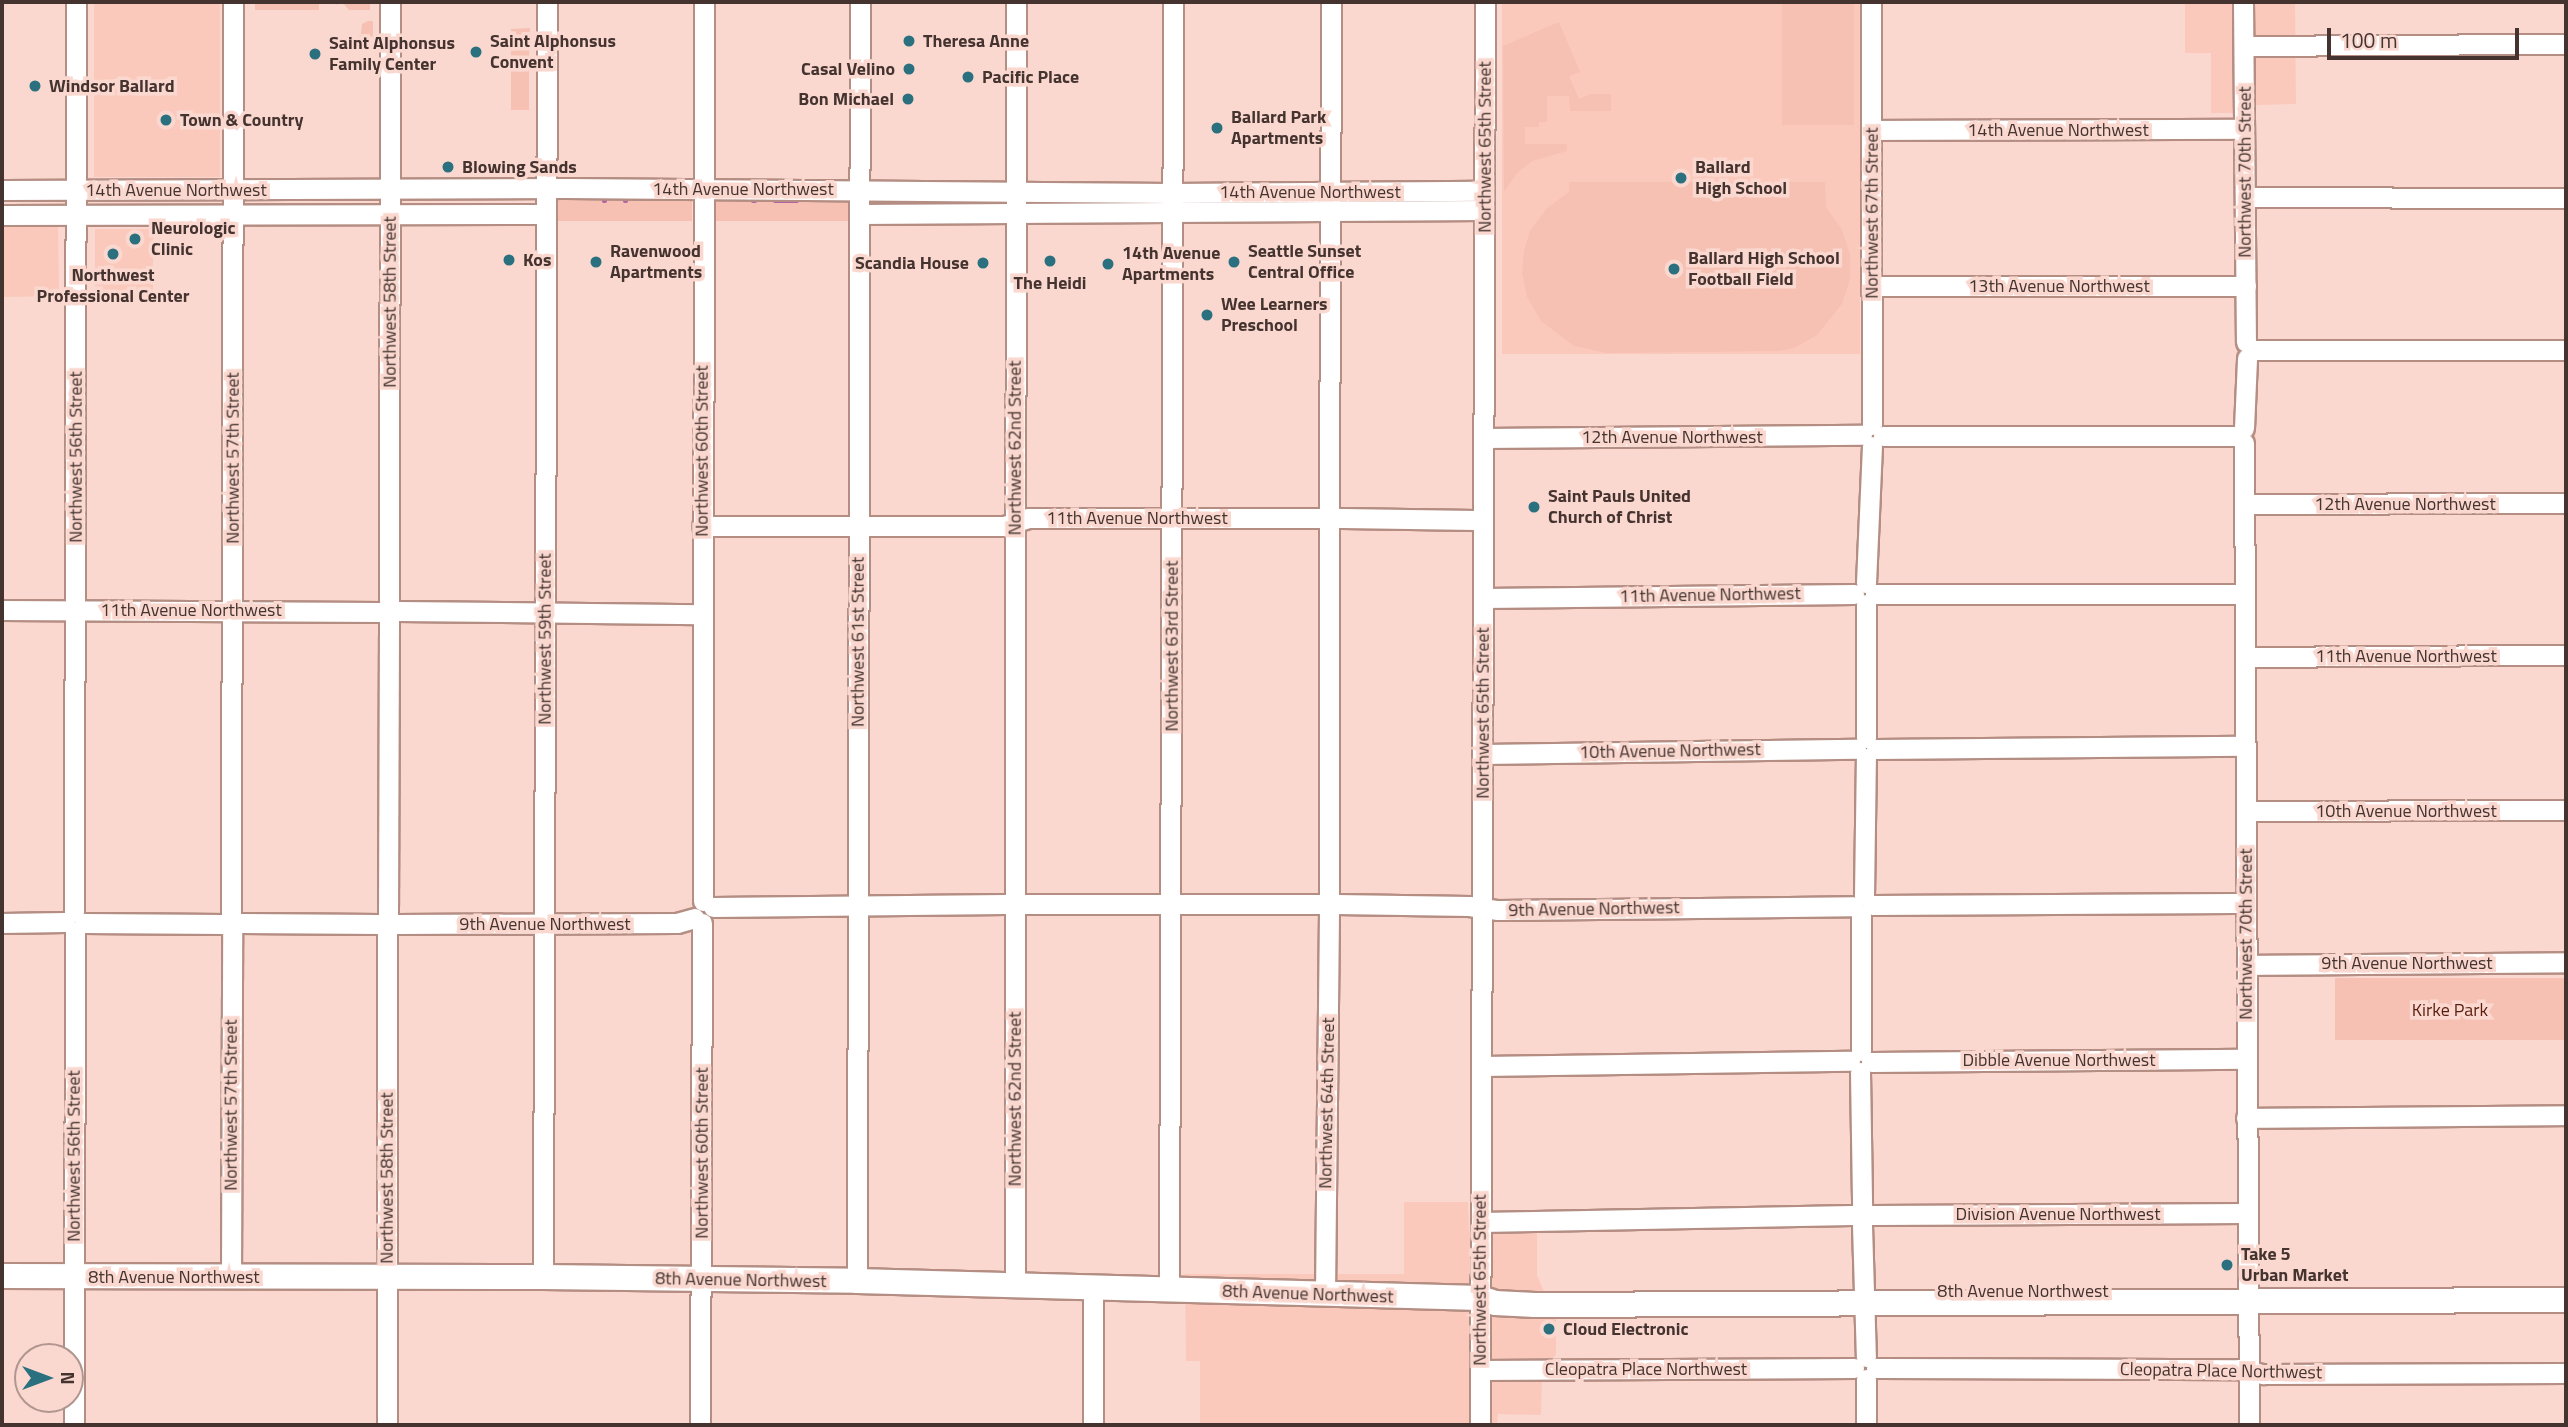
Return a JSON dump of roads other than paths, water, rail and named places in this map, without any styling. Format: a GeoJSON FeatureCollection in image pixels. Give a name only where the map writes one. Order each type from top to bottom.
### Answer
{"type":"FeatureCollection","features":[{"type":"Feature","properties":{"kind":"main road","name":"8th Avenue Northwest"},"geometry":{"type":"LineString","coordinates":[[2,1276],[543,1277],[858,1281],[1480,1298],[1495,1303],[1535,1305],[1864,1298],[2248,1296],[2566,1290]]}},
{"type":"Feature","properties":{"kind":"main road","name":"8th Avenue Northwest"},"geometry":{"type":"LineString","coordinates":[[2248,1296],[2566,1300]]}},
{"type":"Feature","properties":{"kind":"street","name":"Northwest 56th Street"},"geometry":{"type":"LineString","coordinates":[[74,1424],[76,2]]}},
{"type":"Feature","properties":{"kind":"street","name":"Northwest 57th Street"},"geometry":{"type":"LineString","coordinates":[[231,1277],[233,2]]}},
{"type":"Feature","properties":{"kind":"street","name":"Northwest 58th Street"},"geometry":{"type":"LineString","coordinates":[[387,1425],[390,2]]}},
{"type":"Feature","properties":{"kind":"street","name":"Northwest 59th Street"},"geometry":{"type":"LineString","coordinates":[[543,1277],[547,2]]}},
{"type":"Feature","properties":{"kind":"street","name":"Northwest 60th Street"},"geometry":{"type":"LineString","coordinates":[[700,1425],[704,2]]}},
{"type":"Feature","properties":{"kind":"street","name":"Northwest 61st Street"},"geometry":{"type":"LineString","coordinates":[[858,1281],[860,2]]}},
{"type":"Feature","properties":{"kind":"street","name":"Northwest 62nd Street"},"geometry":{"type":"LineString","coordinates":[[1015,1285],[1016,2]]}},
{"type":"Feature","properties":{"kind":"street","name":"Northwest 63rd Street"},"geometry":{"type":"LineString","coordinates":[[1170,1290],[1173,2]]}},
{"type":"Feature","properties":{"kind":"street","name":"Northwest 64th Street"},"geometry":{"type":"LineString","coordinates":[[1325,1294],[1329,904],[1331,2]]}},
{"type":"Feature","properties":{"kind":"street","name":"Northwest 65th Street"},"geometry":{"type":"LineString","coordinates":[[1480,1425],[1485,2]]}},
{"type":"Feature","properties":{"kind":"street","name":"Northwest 67th Street"},"geometry":{"type":"LineString","coordinates":[[1866,1425],[1860,1062],[1862,905],[1867,885],[1865,593],[1872,436],[1871,2]]}},
{"type":"Feature","properties":{"kind":"street","name":"Northwest 70th Street"},"geometry":{"type":"LineString","coordinates":[[2243,2],[2249,350],[2241,436],[2245,504],[2249,1425]]}},
{"type":"Feature","properties":{"kind":"street"},"geometry":{"type":"LineString","coordinates":[[2244,46],[2566,44]]}},
{"type":"Feature","properties":{"kind":"street","name":"14th Avenue Northwest"},"geometry":{"type":"LineString","coordinates":[[1871,130],[2245,129]]}},
{"type":"Feature","properties":{"kind":"street","name":"14th Avenue Northwest"},"geometry":{"type":"LineString","coordinates":[[2,190],[390,188],[1016,192],[1171,203]]}},
{"type":"Feature","properties":{"kind":"street"},"geometry":{"type":"LineString","coordinates":[[2245,197],[2566,198]]}},
{"type":"Feature","properties":{"kind":"street","name":"14th Avenue Northwest"},"geometry":{"type":"LineString","coordinates":[[859,214],[1015,213],[1171,203],[1484,200]]}},
{"type":"Feature","properties":{"kind":"street","name":"14th Avenue Northwest"},"geometry":{"type":"LineString","coordinates":[[2,215],[545,214]]}},
{"type":"Feature","properties":{"kind":"street","name":"13th Avenue Northwest"},"geometry":{"type":"LineString","coordinates":[[1872,286],[2246,286]]}},
{"type":"Feature","properties":{"kind":"street"},"geometry":{"type":"LineString","coordinates":[[2249,350],[2566,350]]}},
{"type":"Feature","properties":{"kind":"street","name":"12th Avenue Northwest"},"geometry":{"type":"LineString","coordinates":[[1483,439],[2241,436]]}},
{"type":"Feature","properties":{"kind":"street","name":"12th Avenue Northwest"},"geometry":{"type":"LineString","coordinates":[[2245,504],[2566,503]]}},
{"type":"Feature","properties":{"kind":"street","name":"11th Avenue Northwest"},"geometry":{"type":"LineString","coordinates":[[702,526],[1004,526],[1028,518],[1482,520]]}},
{"type":"Feature","properties":{"kind":"street","name":"11th Avenue Northwest"},"geometry":{"type":"LineString","coordinates":[[1483,598],[1865,593],[2245,594]]}},
{"type":"Feature","properties":{"kind":"street","name":"11th Avenue Northwest"},"geometry":{"type":"LineString","coordinates":[[2,610],[701,614]]}},
{"type":"Feature","properties":{"kind":"street","name":"11th Avenue Northwest"},"geometry":{"type":"LineString","coordinates":[[2245,657],[2566,655]]}},
{"type":"Feature","properties":{"kind":"street","name":"10th Avenue Northwest"},"geometry":{"type":"LineString","coordinates":[[1483,754],[2245,746]]}},
{"type":"Feature","properties":{"kind":"street","name":"10th Avenue Northwest"},"geometry":{"type":"LineString","coordinates":[[2246,811],[2566,810]]}},
{"type":"Feature","properties":{"kind":"street","name":"9th Avenue Northwest"},"geometry":{"type":"LineString","coordinates":[[2,923],[677,923],[703,912],[1014,904],[1329,904],[1483,908],[2246,903]]}},
{"type":"Feature","properties":{"kind":"street","name":"9th Avenue Northwest"},"geometry":{"type":"LineString","coordinates":[[2247,964],[2566,962]]}},
{"type":"Feature","properties":{"kind":"street","name":"Dibble Avenue Northwest"},"geometry":{"type":"LineString","coordinates":[[1482,1066],[2246,1059]]}},
{"type":"Feature","properties":{"kind":"street"},"geometry":{"type":"LineString","coordinates":[[2246,1118],[2566,1115]]}},
{"type":"Feature","properties":{"kind":"street","name":"Division Avenue Northwest"},"geometry":{"type":"LineString","coordinates":[[1481,1222],[1861,1215],[2246,1213]]}},
{"type":"Feature","properties":{"kind":"street"},"geometry":{"type":"LineString","coordinates":[[1093,1287],[1093,1425]]}},
{"type":"Feature","properties":{"kind":"street","name":"Cleopatra Place Northwest"},"geometry":{"type":"LineString","coordinates":[[1480,1370],[1865,1368],[2249,1371],[2263,1374],[2566,1373]]}},
{"type":"Feature","properties":{"kind":"waterway"},"geometry":{"type":"LineString","coordinates":[[775,201],[797,201]]}},
{"type":"Feature","properties":{"kind":"place","name":"Theresa Anne"},"geometry":{"type":"Point","coordinates":[909,41]}},
{"type":"Feature","properties":{"kind":"place","name":"Saint Alphonsus Convent"},"geometry":{"type":"Point","coordinates":[476,52]}},
{"type":"Feature","properties":{"kind":"place","name":"Saint Alphonsus Family Center"},"geometry":{"type":"Point","coordinates":[315,54]}},
{"type":"Feature","properties":{"kind":"place","name":"Casal Velino"},"geometry":{"type":"Point","coordinates":[909,69]}},
{"type":"Feature","properties":{"kind":"place","name":"Pacific Place"},"geometry":{"type":"Point","coordinates":[968,77]}},
{"type":"Feature","properties":{"kind":"place","name":"Windsor Ballard"},"geometry":{"type":"Point","coordinates":[35,86]}},
{"type":"Feature","properties":{"kind":"place","name":"Bon Michael"},"geometry":{"type":"Point","coordinates":[908,99]}},
{"type":"Feature","properties":{"kind":"place","name":"Town & Country"},"geometry":{"type":"Point","coordinates":[166,120]}},
{"type":"Feature","properties":{"kind":"place","name":"Ballard Park Apartments"},"geometry":{"type":"Point","coordinates":[1217,128]}},
{"type":"Feature","properties":{"kind":"place","name":"Blowing Sands"},"geometry":{"type":"Point","coordinates":[448,167]}},
{"type":"Feature","properties":{"kind":"place","name":"Ballard High School"},"geometry":{"type":"Point","coordinates":[1681,178]}},
{"type":"Feature","properties":{"kind":"place","name":"Neurologic Clinic"},"geometry":{"type":"Point","coordinates":[135,239]}},
{"type":"Feature","properties":{"kind":"place","name":"Northwest Professional Center"},"geometry":{"type":"Point","coordinates":[113,254]}},
{"type":"Feature","properties":{"kind":"place","name":"Kos"},"geometry":{"type":"Point","coordinates":[509,260]}},
{"type":"Feature","properties":{"kind":"place","name":"The Heidi"},"geometry":{"type":"Point","coordinates":[1050,261]}},
{"type":"Feature","properties":{"kind":"place","name":"Ravenwood Apartments"},"geometry":{"type":"Point","coordinates":[596,262]}},
{"type":"Feature","properties":{"kind":"place","name":"Seattle Sunset Central Office"},"geometry":{"type":"Point","coordinates":[1234,262]}},
{"type":"Feature","properties":{"kind":"place","name":"Scandia House"},"geometry":{"type":"Point","coordinates":[983,263]}},
{"type":"Feature","properties":{"kind":"place","name":"14th Avenue Apartments"},"geometry":{"type":"Point","coordinates":[1108,264]}},
{"type":"Feature","properties":{"kind":"place","name":"Ballard High School Football Field"},"geometry":{"type":"Point","coordinates":[1674,269]}},
{"type":"Feature","properties":{"kind":"place","name":"Wee Learners Preschool"},"geometry":{"type":"Point","coordinates":[1207,315]}},
{"type":"Feature","properties":{"kind":"place","name":"Saint Pauls United Church of Christ"},"geometry":{"type":"Point","coordinates":[1534,507]}},
{"type":"Feature","properties":{"kind":"place","name":"Take 5 Urban Market"},"geometry":{"type":"Point","coordinates":[2227,1265]}},
{"type":"Feature","properties":{"kind":"place","name":"Cloud Electronic"},"geometry":{"type":"Point","coordinates":[1549,1329]}},
{"type":"Feature","properties":{"kind":"park label","name":"Kirke Park"},"geometry":{"type":"Point","coordinates":[2450,1010]}}]}
